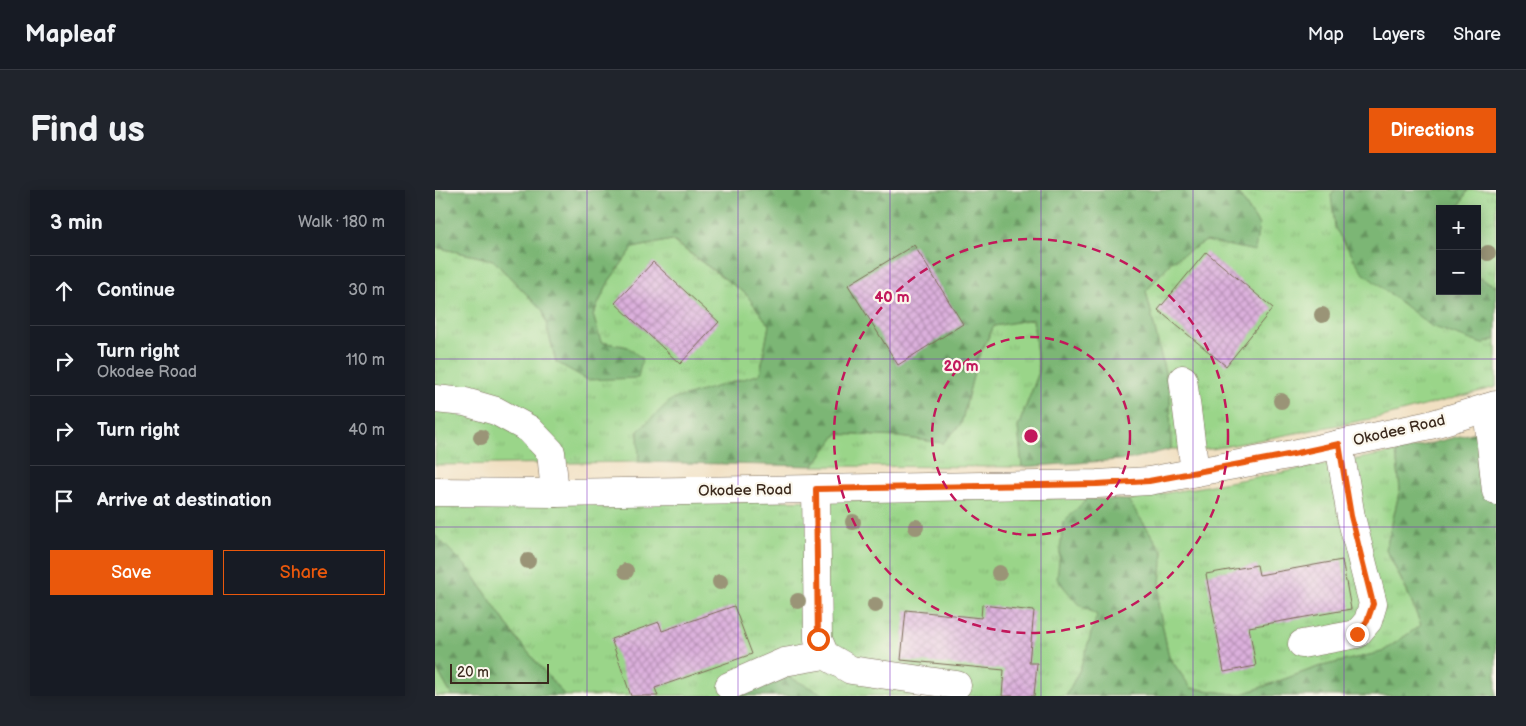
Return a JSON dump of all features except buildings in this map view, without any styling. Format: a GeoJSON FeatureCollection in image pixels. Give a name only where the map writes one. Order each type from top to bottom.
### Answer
{"type":"FeatureCollection","features":[{"type":"Feature","properties":{"kind":"street"},"geometry":{"type":"LineString","coordinates":[[1183,379],[1195,472]]}},
{"type":"Feature","properties":{"kind":"street"},"geometry":{"type":"LineString","coordinates":[[435,398],[465,402],[496,411],[529,429],[551,452],[555,493]]}},
{"type":"Feature","properties":{"kind":"street"},"geometry":{"type":"LineString","coordinates":[[1492,406],[1496,491]]}},
{"type":"Feature","properties":{"kind":"street","name":"Okodee Road"},"geometry":{"type":"LineString","coordinates":[[435,492],[555,493],[816,489],[1097,484],[1149,481],[1293,454],[1430,425],[1492,406]]}},
{"type":"Feature","properties":{"kind":"street"},"geometry":{"type":"LineString","coordinates":[[1302,644],[1357,634],[1367,621],[1373,604],[1351,516],[1339,444]]}},
{"type":"Feature","properties":{"kind":"street"},"geometry":{"type":"LineString","coordinates":[[816,489],[818,639],[825,655],[851,670],[957,685]]}},
{"type":"Feature","properties":{"kind":"street"},"geometry":{"type":"LineString","coordinates":[[729,686],[784,662],[825,655]]}},
{"type":"Feature","properties":{"kind":"green space"},"geometry":{"type":"Polygon","coordinates":[[[435,190],[1236,190],[1259,225],[1255,251],[1206,241],[1172,261],[1146,291],[1170,394],[1171,449],[1132,459],[1022,467],[1018,427],[1039,372],[1033,319],[994,326],[977,360],[961,424],[943,443],[899,437],[837,434],[813,466],[639,462],[638,431],[671,400],[760,374],[769,325],[746,294],[672,240],[633,248],[609,281],[593,315],[601,342],[628,347],[642,359],[638,378],[588,380],[556,362],[543,311],[493,260],[435,247],[435,190]]]}},
{"type":"Feature","properties":{"kind":"green space"},"geometry":{"type":"Polygon","coordinates":[[[1236,190],[1335,190],[1331,195],[1482,344],[1496,339],[1496,387],[1386,416],[1212,449],[1171,449],[1170,394],[1146,291],[1172,261],[1206,241],[1259,225],[1236,190]]]}},
{"type":"Feature","properties":{"kind":"green space"},"geometry":{"type":"Polygon","coordinates":[[[1335,190],[1468,190],[1460,205],[1436,205],[1436,295],[1481,295],[1481,279],[1496,286],[1496,339],[1482,344],[1431,326],[1363,273],[1335,228],[1331,195],[1335,190]]]}},
{"type":"Feature","properties":{"kind":"green space"},"geometry":{"type":"Polygon","coordinates":[[[1468,190],[1496,190],[1496,286],[1481,279],[1481,205],[1460,205],[1468,190]]]}},
{"type":"Feature","properties":{"kind":"green space"},"geometry":{"type":"Polygon","coordinates":[[[671,240],[746,294],[769,325],[760,374],[719,387],[638,431],[639,462],[435,465],[435,247],[493,260],[543,311],[556,362],[628,347],[601,342],[593,315],[609,281],[633,248],[671,240]]]}},
{"type":"Feature","properties":{"kind":"green space"},"geometry":{"type":"Polygon","coordinates":[[[1033,319],[1039,372],[1018,427],[1022,467],[813,466],[837,434],[899,437],[943,443],[961,424],[977,360],[994,326],[1033,319]]]}},
{"type":"Feature","properties":{"kind":"green space"},"geometry":{"type":"Polygon","coordinates":[[[1496,427],[1496,696],[1066,696],[1080,669],[1097,615],[1078,604],[1057,579],[1063,522],[1087,499],[1128,500],[1163,552],[1158,604],[1169,657],[1191,688],[1240,695],[1318,667],[1382,652],[1421,625],[1408,593],[1386,549],[1400,489],[1396,452],[1496,427]]]}},
{"type":"Feature","properties":{"kind":"green space"},"geometry":{"type":"Polygon","coordinates":[[[1396,452],[1400,489],[1386,549],[1421,625],[1382,652],[1318,667],[1240,695],[1191,688],[1169,657],[1158,604],[1163,552],[1128,500],[1396,452]]]}},
{"type":"Feature","properties":{"kind":"green space"},"geometry":{"type":"Polygon","coordinates":[[[1087,499],[1064,522],[1078,604],[1098,615],[1080,669],[1066,696],[565,696],[516,638],[470,570],[435,535],[435,504],[1087,499]]]}},
{"type":"Feature","properties":{"kind":"green space"},"geometry":{"type":"Polygon","coordinates":[[[435,535],[470,570],[516,638],[565,696],[452,696],[435,666],[435,535]]]}},
{"type":"Feature","properties":{"kind":"green space"},"geometry":{"type":"Polygon","coordinates":[[[435,666],[452,696],[435,696],[435,666]]]}},
{"type":"Feature","properties":{"kind":"green space"},"geometry":{"type":"Polygon","coordinates":[[[789,677],[827,696],[737,696],[789,677]]]}},
{"type":"Feature","properties":{"kind":"route"},"geometry":{"type":"LineString","coordinates":[[818,639],[816,489],[1097,484],[1149,481],[1339,444],[1351,516],[1373,604],[1367,621],[1357,634]]}}]}
